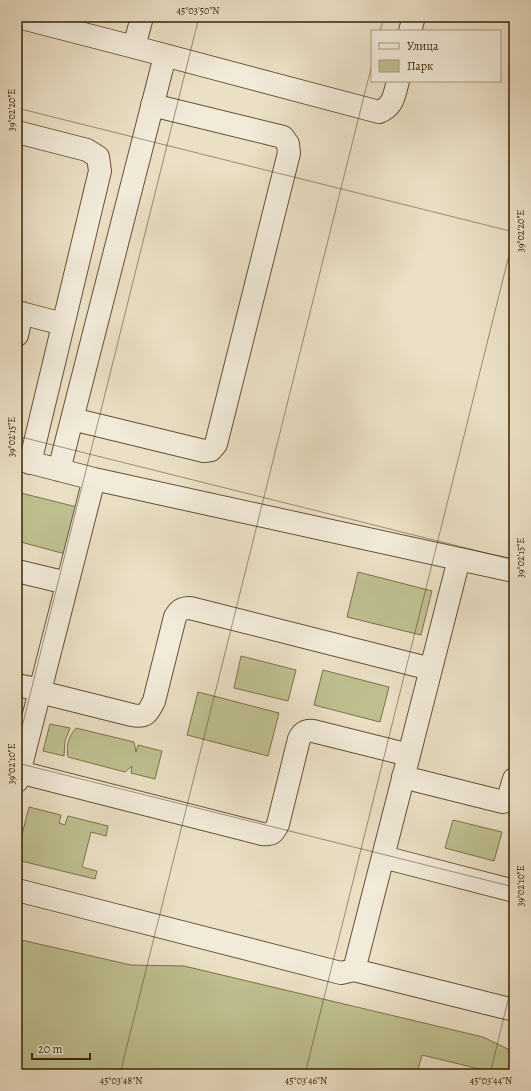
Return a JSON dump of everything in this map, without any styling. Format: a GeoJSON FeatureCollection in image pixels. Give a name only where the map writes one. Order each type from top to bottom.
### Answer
{"type":"FeatureCollection","features":[{"type":"Feature","properties":{"kind":"lane"},"geometry":{"type":"LineString","coordinates":[[18,17],[379,112],[386,109],[392,102],[398,82]]}},
{"type":"Feature","properties":{"kind":"lane"},"geometry":{"type":"LineString","coordinates":[[134,47],[142,17]]}},
{"type":"Feature","properties":{"kind":"lane"},"geometry":{"type":"LineString","coordinates":[[410,30],[414,17]]}},
{"type":"Feature","properties":{"kind":"lane"},"geometry":{"type":"LineString","coordinates":[[59,470],[165,56]]}},
{"type":"Feature","properties":{"kind":"lane"},"geometry":{"type":"LineString","coordinates":[[72,419],[204,451],[211,450],[216,444],[288,153],[288,144],[283,137],[152,106]]}},
{"type":"Feature","properties":{"kind":"lane"},"geometry":{"type":"LineString","coordinates":[[17,132],[87,150],[98,157],[100,171],[63,324],[23,461],[94,479],[514,571]]}},
{"type":"Feature","properties":{"kind":"lane"},"geometry":{"type":"LineString","coordinates":[[17,335],[20,313],[63,324]]}},
{"type":"Feature","properties":{"kind":"lane"},"geometry":{"type":"LineString","coordinates":[[94,479],[18,777],[269,835],[274,831],[278,824],[301,734],[307,730],[409,755]]}},
{"type":"Feature","properties":{"kind":"lane"},"geometry":{"type":"LineString","coordinates":[[354,970],[459,559]]}},
{"type":"Feature","properties":{"kind":"lane"},"geometry":{"type":"LineString","coordinates":[[17,571],[67,584]]}},
{"type":"Feature","properties":{"kind":"lane"},"geometry":{"type":"LineString","coordinates":[[17,685],[140,717],[146,715],[154,701],[175,617],[178,610],[184,608],[190,608],[431,669]]}},
{"type":"Feature","properties":{"kind":"lane"},"geometry":{"type":"LineString","coordinates":[[403,777],[504,802],[508,799],[514,779]]}},
{"type":"Feature","properties":{"kind":"lane"},"geometry":{"type":"LineString","coordinates":[[383,857],[514,890]]}},
{"type":"Feature","properties":{"kind":"lane"},"geometry":{"type":"LineString","coordinates":[[17,890],[341,973],[354,970],[514,1010]]}},
{"type":"Feature","properties":{"kind":"green space"},"geometry":{"type":"Polygon","coordinates":[[[17,492],[81,508],[69,555],[17,541],[17,492]]]}},
{"type":"Feature","properties":{"kind":"green space"},"geometry":{"type":"Polygon","coordinates":[[[358,572],[432,591],[421,635],[347,617],[358,572]]]}},
{"type":"Feature","properties":{"kind":"green space"},"geometry":{"type":"Polygon","coordinates":[[[241,656],[296,670],[288,701],[234,688],[241,656]]]}},
{"type":"Feature","properties":{"kind":"green space"},"geometry":{"type":"Polygon","coordinates":[[[323,670],[389,687],[380,722],[314,705],[323,670]]]}},
{"type":"Feature","properties":{"kind":"green space"},"geometry":{"type":"Polygon","coordinates":[[[198,692],[279,713],[268,756],[187,735],[198,692]]]}},
{"type":"Feature","properties":{"kind":"green space"},"geometry":{"type":"Polygon","coordinates":[[[50,724],[70,728],[65,741],[64,756],[43,751],[50,724]]]}},
{"type":"Feature","properties":{"kind":"green space"},"geometry":{"type":"Polygon","coordinates":[[[76,728],[134,742],[136,752],[138,745],[162,751],[155,779],[131,773],[132,766],[125,772],[68,757],[68,742],[76,728]]]}},
{"type":"Feature","properties":{"kind":"green space"},"geometry":{"type":"Polygon","coordinates":[[[29,807],[61,815],[59,823],[65,825],[68,816],[108,826],[106,836],[91,832],[82,867],[97,871],[95,879],[17,860],[17,854],[29,807]]]}},
{"type":"Feature","properties":{"kind":"green space"},"geometry":{"type":"Polygon","coordinates":[[[453,820],[502,832],[494,861],[445,848],[453,820]]]}},
{"type":"Feature","properties":{"kind":"green space"},"geometry":{"type":"Polygon","coordinates":[[[17,939],[131,965],[184,966],[483,1037],[514,1052],[514,1074],[500,1074],[422,1055],[417,1074],[17,1074],[17,939]]]}}]}
